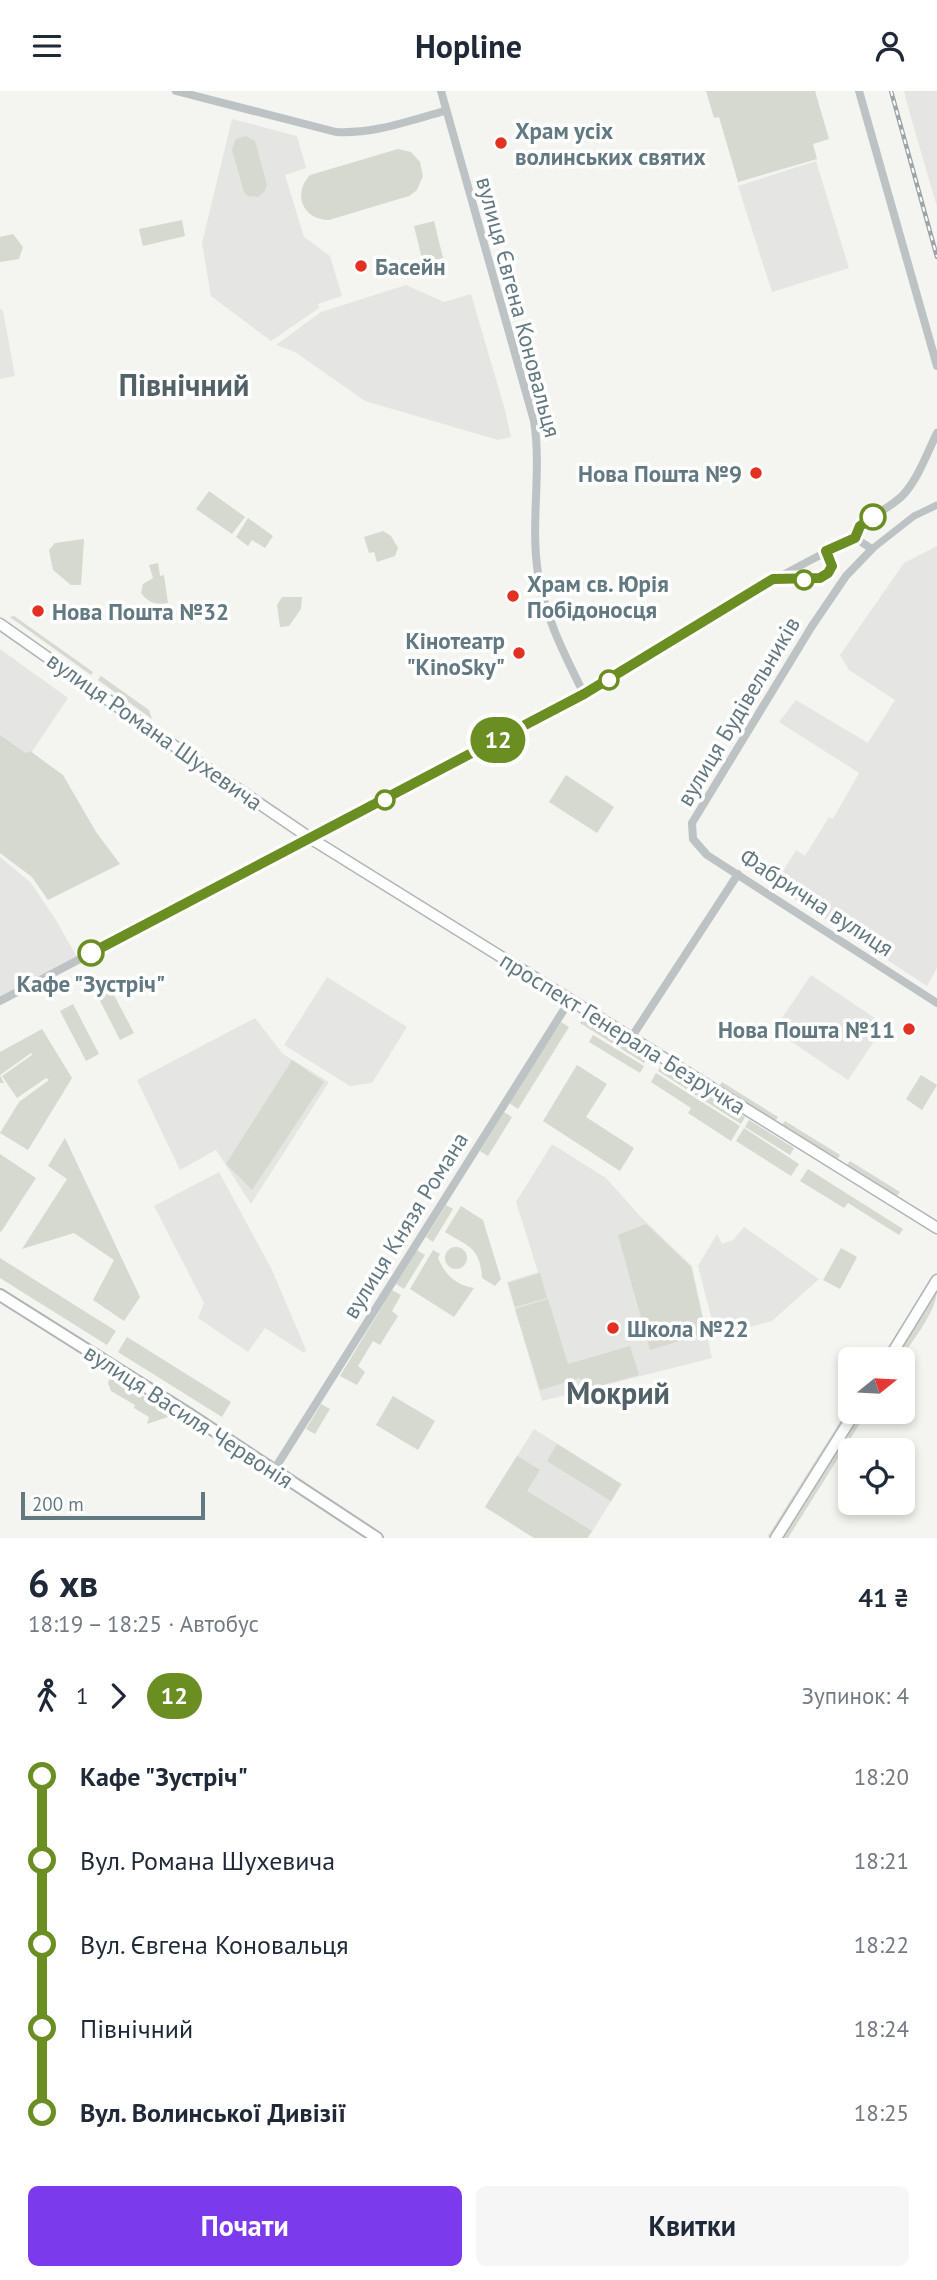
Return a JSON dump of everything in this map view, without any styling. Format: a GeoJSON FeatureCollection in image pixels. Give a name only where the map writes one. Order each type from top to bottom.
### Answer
{"type":"FeatureCollection","features":[{"type":"Feature","properties":{"kind":"main road","name":"вулиця Романа Шухевича"},"geometry":{"type":"LineString","coordinates":[[0,624],[310,838]]}},
{"type":"Feature","properties":{"kind":"main road","name":"проспект Генерала Безручка"},"geometry":{"type":"LineString","coordinates":[[310,838],[937,1228]]}},
{"type":"Feature","properties":{"kind":"main road"},"geometry":{"type":"LineString","coordinates":[[896,1347],[937,1280]]}},
{"type":"Feature","properties":{"kind":"main road","name":"вулиця Василя Червонія"},"geometry":{"type":"LineString","coordinates":[[0,1295],[190,1414],[377,1538]]}},
{"type":"Feature","properties":{"kind":"main road"},"geometry":{"type":"LineString","coordinates":[[776,1538],[847,1425]]}},
{"type":"Feature","properties":{"kind":"street"},"geometry":{"type":"LineString","coordinates":[[176,91],[336,132],[376,130],[445,111]]}},
{"type":"Feature","properties":{"kind":"street","name":"вулиця Євгена Коновальця"},"geometry":{"type":"LineString","coordinates":[[441,91],[534,421],[538,455],[536,547],[542,592],[567,659],[584,694]]}},
{"type":"Feature","properties":{"kind":"street"},"geometry":{"type":"LineString","coordinates":[[859,91],[937,366]]}},
{"type":"Feature","properties":{"kind":"street"},"geometry":{"type":"LineString","coordinates":[[0,1001],[584,694],[773,579],[855,538],[860,526],[902,496],[937,433]]}},
{"type":"Feature","properties":{"kind":"street","name":"вулиця Будівельників"},"geometry":{"type":"LineString","coordinates":[[692,823],[812,626],[846,576],[872,549],[914,516],[937,505]]}},
{"type":"Feature","properties":{"kind":"street"},"geometry":{"type":"LineString","coordinates":[[855,538],[872,549]]}},
{"type":"Feature","properties":{"kind":"street","name":"Фабрична вулиця"},"geometry":{"type":"LineString","coordinates":[[692,823],[693,839],[707,855],[937,1003]]}},
{"type":"Feature","properties":{"kind":"street"},"geometry":{"type":"LineString","coordinates":[[631,1038],[738,874]]}},
{"type":"Feature","properties":{"kind":"street","name":"вулиця Князя Романа"},"geometry":{"type":"LineString","coordinates":[[274,1470],[570,1000]]}},
{"type":"Feature","properties":{"kind":"shaded area"},"geometry":{"type":"Polygon","coordinates":[[[706,91],[815,91],[829,139],[813,144],[817,159],[738,182],[719,117],[714,118],[706,91]]]}},
{"type":"Feature","properties":{"kind":"shaded area"},"geometry":{"type":"Polygon","coordinates":[[[904,91],[937,91],[937,207],[910,114],[904,91]]]}},
{"type":"Feature","properties":{"kind":"shaded area"},"geometry":{"type":"Polygon","coordinates":[[[232,119],[297,136],[306,168],[285,175],[304,237],[330,256],[342,296],[318,304],[319,308],[271,341],[211,296],[202,243],[232,119]]]}},
{"type":"Feature","properties":{"kind":"shaded area"},"geometry":{"type":"Polygon","coordinates":[[[246,136],[255,141],[267,185],[258,197],[248,196],[244,192],[232,150],[236,139],[246,136]]]}},
{"type":"Feature","properties":{"kind":"shaded area"},"geometry":{"type":"Polygon","coordinates":[[[398,149],[411,152],[420,162],[423,176],[417,190],[409,196],[329,220],[313,216],[303,205],[302,190],[310,175],[398,149]]]}},
{"type":"Feature","properties":{"kind":"shaded area"},"geometry":{"type":"Polygon","coordinates":[[[816,161],[849,268],[772,292],[738,186],[816,161]]]}},
{"type":"Feature","properties":{"kind":"shaded area"},"geometry":{"type":"Polygon","coordinates":[[[182,220],[185,236],[143,246],[139,229],[182,220]]]}},
{"type":"Feature","properties":{"kind":"shaded area"},"geometry":{"type":"Polygon","coordinates":[[[434,221],[443,258],[423,263],[414,226],[434,221]]]}},
{"type":"Feature","properties":{"kind":"shaded area"},"geometry":{"type":"Polygon","coordinates":[[[13,234],[23,247],[19,259],[0,262],[0,237],[13,234]]]}},
{"type":"Feature","properties":{"kind":"shaded area"},"geometry":{"type":"Polygon","coordinates":[[[406,285],[444,302],[471,294],[511,437],[498,440],[365,401],[295,352],[276,345],[321,312],[406,285]]]}},
{"type":"Feature","properties":{"kind":"shaded area"},"geometry":{"type":"Polygon","coordinates":[[[0,309],[3,311],[15,376],[0,379],[0,309]]]}},
{"type":"Feature","properties":{"kind":"shaded area"},"geometry":{"type":"Polygon","coordinates":[[[209,491],[245,517],[232,534],[196,509],[209,491]]]}},
{"type":"Feature","properties":{"kind":"shaded area"},"geometry":{"type":"Polygon","coordinates":[[[248,518],[273,536],[265,548],[252,540],[248,546],[236,537],[248,518]]]}},
{"type":"Feature","properties":{"kind":"shaded area"},"geometry":{"type":"Polygon","coordinates":[[[383,531],[391,536],[398,548],[395,556],[377,562],[374,552],[369,553],[364,537],[383,531]]]}},
{"type":"Feature","properties":{"kind":"shaded area"},"geometry":{"type":"Polygon","coordinates":[[[84,539],[81,585],[71,585],[53,570],[49,550],[55,543],[84,539]]]}},
{"type":"Feature","properties":{"kind":"shaded area"},"geometry":{"type":"Polygon","coordinates":[[[937,546],[937,968],[927,986],[774,886],[796,850],[805,856],[829,817],[833,819],[859,773],[779,722],[796,700],[868,743],[895,700],[849,670],[840,655],[904,563],[937,546]]]}},
{"type":"Feature","properties":{"kind":"shaded area"},"geometry":{"type":"Polygon","coordinates":[[[158,563],[160,576],[164,575],[168,603],[153,603],[141,593],[143,584],[153,578],[149,565],[158,563]]]}},
{"type":"Feature","properties":{"kind":"shaded area"},"geometry":{"type":"Polygon","coordinates":[[[282,597],[302,597],[301,609],[289,626],[280,627],[277,605],[282,597]]]}},
{"type":"Feature","properties":{"kind":"shaded area"},"geometry":{"type":"Polygon","coordinates":[[[14,616],[93,672],[91,675],[10,617],[14,616]]]}},
{"type":"Feature","properties":{"kind":"shaded area"},"geometry":{"type":"Polygon","coordinates":[[[0,649],[68,698],[31,753],[26,753],[0,735],[0,649]]]}},
{"type":"Feature","properties":{"kind":"shaded area"},"geometry":{"type":"Polygon","coordinates":[[[101,676],[149,710],[152,719],[98,680],[101,676]]]}},
{"type":"Feature","properties":{"kind":"shaded area"},"geometry":{"type":"Polygon","coordinates":[[[0,735],[26,753],[30,751],[63,775],[96,832],[120,864],[48,900],[32,877],[0,853],[0,735]]]}},
{"type":"Feature","properties":{"kind":"shaded area"},"geometry":{"type":"Polygon","coordinates":[[[566,775],[614,807],[597,833],[549,802],[566,775]]]}},
{"type":"Feature","properties":{"kind":"shaded area"},"geometry":{"type":"Polygon","coordinates":[[[0,857],[31,883],[78,959],[0,1001],[0,857]]]}},
{"type":"Feature","properties":{"kind":"shaded area"},"geometry":{"type":"Polygon","coordinates":[[[811,975],[885,1025],[848,1080],[774,1030],[811,975]]]}},
{"type":"Feature","properties":{"kind":"shaded area"},"geometry":{"type":"Polygon","coordinates":[[[327,977],[407,1027],[372,1083],[350,1086],[284,1045],[327,977]]]}},
{"type":"Feature","properties":{"kind":"shaded area"},"geometry":{"type":"Polygon","coordinates":[[[105,978],[134,1033],[120,1040],[92,985],[105,978]]]}},
{"type":"Feature","properties":{"kind":"shaded area"},"geometry":{"type":"Polygon","coordinates":[[[73,1004],[99,1054],[86,1061],[60,1011],[73,1004]]]}},
{"type":"Feature","properties":{"kind":"shaded area"},"geometry":{"type":"Polygon","coordinates":[[[255,1018],[283,1054],[329,1082],[251,1204],[216,1150],[180,1170],[137,1080],[255,1018]]]}},
{"type":"Feature","properties":{"kind":"shaded area"},"geometry":{"type":"Polygon","coordinates":[[[584,1018],[647,1058],[644,1063],[580,1023],[584,1018]]]}},
{"type":"Feature","properties":{"kind":"shaded area"},"geometry":{"type":"Polygon","coordinates":[[[561,1022],[569,1027],[518,1109],[509,1103],[561,1022]]]}},
{"type":"Feature","properties":{"kind":"shaded area"},"geometry":{"type":"Polygon","coordinates":[[[42,1029],[72,1078],[28,1150],[0,1133],[19,1102],[49,1080],[46,1078],[17,1098],[2,1076],[32,1055],[31,1053],[0,1075],[0,1052],[42,1029]]]}},
{"type":"Feature","properties":{"kind":"shaded area"},"geometry":{"type":"Polygon","coordinates":[[[593,1035],[644,1066],[640,1073],[589,1042],[593,1035]]]}},
{"type":"Feature","properties":{"kind":"shaded area"},"geometry":{"type":"Polygon","coordinates":[[[292,1060],[324,1082],[252,1190],[226,1164],[292,1060]]]}},
{"type":"Feature","properties":{"kind":"shaded area"},"geometry":{"type":"Polygon","coordinates":[[[577,1065],[607,1084],[586,1117],[634,1148],[620,1171],[543,1121],[577,1065]]]}},
{"type":"Feature","properties":{"kind":"shaded area"},"geometry":{"type":"Polygon","coordinates":[[[661,1065],[745,1117],[741,1124],[658,1071],[661,1065]]]}},
{"type":"Feature","properties":{"kind":"shaded area"},"geometry":{"type":"Polygon","coordinates":[[[656,1073],[740,1126],[731,1141],[688,1113],[691,1108],[651,1082],[656,1073]]]}},
{"type":"Feature","properties":{"kind":"shaded area"},"geometry":{"type":"Polygon","coordinates":[[[921,1075],[937,1085],[922,1110],[906,1099],[921,1075]]]}},
{"type":"Feature","properties":{"kind":"shaded area"},"geometry":{"type":"Polygon","coordinates":[[[722,1082],[778,1117],[775,1122],[719,1087],[722,1082]]]}},
{"type":"Feature","properties":{"kind":"shaded area"},"geometry":{"type":"Polygon","coordinates":[[[504,1112],[512,1117],[488,1156],[480,1151],[504,1112]]]}},
{"type":"Feature","properties":{"kind":"shaded area"},"geometry":{"type":"Polygon","coordinates":[[[749,1120],[794,1148],[790,1155],[745,1127],[749,1120]]]}},
{"type":"Feature","properties":{"kind":"shaded area"},"geometry":{"type":"Polygon","coordinates":[[[785,1121],[840,1155],[836,1161],[781,1126],[785,1121]]]}},
{"type":"Feature","properties":{"kind":"shaded area"},"geometry":{"type":"Polygon","coordinates":[[[744,1128],[799,1164],[791,1176],[736,1141],[744,1128]]]}},
{"type":"Feature","properties":{"kind":"shaded area"},"geometry":{"type":"Polygon","coordinates":[[[65,1138],[140,1297],[124,1321],[93,1300],[114,1260],[74,1233],[22,1249],[67,1179],[48,1166],[65,1138]]]}},
{"type":"Feature","properties":{"kind":"shaded area","name":"Школа №22"},"geometry":{"type":"Polygon","coordinates":[[[552,1144],[606,1178],[640,1216],[692,1266],[712,1358],[542,1401],[507,1282],[538,1272],[516,1202],[552,1144]]]}},
{"type":"Feature","properties":{"kind":"shaded area"},"geometry":{"type":"Polygon","coordinates":[[[0,1154],[36,1178],[1,1232],[0,1231],[0,1154]]]}},
{"type":"Feature","properties":{"kind":"shaded area"},"geometry":{"type":"Polygon","coordinates":[[[850,1161],[900,1192],[896,1197],[846,1166],[850,1161]]]}},
{"type":"Feature","properties":{"kind":"shaded area"},"geometry":{"type":"Polygon","coordinates":[[[808,1169],[903,1229],[899,1235],[848,1203],[844,1208],[800,1181],[808,1169]]]}},
{"type":"Feature","properties":{"kind":"shaded area"},"geometry":{"type":"Polygon","coordinates":[[[219,1172],[272,1270],[306,1350],[304,1353],[265,1328],[248,1352],[198,1318],[204,1303],[154,1206],[219,1172]]]}},
{"type":"Feature","properties":{"kind":"shaded area"},"geometry":{"type":"Polygon","coordinates":[[[446,1205],[453,1209],[433,1242],[426,1237],[446,1205]]]}},
{"type":"Feature","properties":{"kind":"shaded area"},"geometry":{"type":"Polygon","coordinates":[[[461,1206],[483,1220],[501,1279],[495,1286],[482,1278],[479,1260],[472,1249],[445,1232],[461,1206]]]}},
{"type":"Feature","properties":{"kind":"shaded area"},"geometry":{"type":"Polygon","coordinates":[[[646,1224],[691,1267],[706,1333],[650,1350],[618,1235],[646,1224]]]}},
{"type":"Feature","properties":{"kind":"shaded area"},"geometry":{"type":"Polygon","coordinates":[[[744,1227],[819,1279],[772,1321],[716,1336],[698,1266],[717,1234],[722,1244],[733,1240],[744,1227]]]}},
{"type":"Feature","properties":{"kind":"shaded area"},"geometry":{"type":"Polygon","coordinates":[[[456,1247],[464,1250],[467,1258],[464,1266],[456,1269],[448,1266],[445,1258],[448,1250],[456,1247]]]}},
{"type":"Feature","properties":{"kind":"shaded area"},"geometry":{"type":"Polygon","coordinates":[[[841,1248],[857,1257],[840,1289],[823,1280],[841,1248]]]}},
{"type":"Feature","properties":{"kind":"shaded area"},"geometry":{"type":"Polygon","coordinates":[[[417,1250],[425,1255],[404,1289],[396,1284],[417,1250]]]}},
{"type":"Feature","properties":{"kind":"shaded area"},"geometry":{"type":"Polygon","coordinates":[[[433,1250],[440,1254],[438,1258],[441,1264],[452,1278],[474,1288],[454,1317],[410,1289],[433,1250]]]}},
{"type":"Feature","properties":{"kind":"shaded area"},"geometry":{"type":"Polygon","coordinates":[[[0,1258],[116,1331],[107,1345],[0,1278],[0,1258]]]}},
{"type":"Feature","properties":{"kind":"shaded area"},"geometry":{"type":"Polygon","coordinates":[[[540,1273],[547,1298],[515,1307],[508,1283],[540,1273]]]}},
{"type":"Feature","properties":{"kind":"shaded area"},"geometry":{"type":"Polygon","coordinates":[[[392,1290],[401,1295],[392,1311],[398,1316],[380,1345],[373,1341],[358,1366],[365,1372],[357,1385],[340,1376],[392,1290]]]}},
{"type":"Feature","properties":{"kind":"shaded area"},"geometry":{"type":"Polygon","coordinates":[[[937,1290],[933,1307],[923,1326],[909,1347],[901,1347],[937,1290]]]}},
{"type":"Feature","properties":{"kind":"shaded area"},"geometry":{"type":"Polygon","coordinates":[[[548,1299],[568,1364],[630,1346],[639,1375],[584,1390],[580,1378],[540,1390],[515,1309],[548,1299]]]}},
{"type":"Feature","properties":{"kind":"shaded area"},"geometry":{"type":"Polygon","coordinates":[[[127,1337],[231,1402],[222,1417],[118,1352],[127,1337]]]}},
{"type":"Feature","properties":{"kind":"shaded area"},"geometry":{"type":"Polygon","coordinates":[[[111,1375],[170,1414],[168,1417],[147,1424],[149,1417],[111,1391],[108,1383],[111,1375]]]}},
{"type":"Feature","properties":{"kind":"shaded area"},"geometry":{"type":"Polygon","coordinates":[[[393,1396],[435,1421],[418,1450],[376,1425],[393,1396]]]}},
{"type":"Feature","properties":{"kind":"shaded area"},"geometry":{"type":"Polygon","coordinates":[[[321,1404],[330,1409],[315,1434],[306,1429],[321,1404]]]}},
{"type":"Feature","properties":{"kind":"shaded area"},"geometry":{"type":"Polygon","coordinates":[[[838,1425],[842,1425],[770,1538],[768,1536],[838,1425]]]}},
{"type":"Feature","properties":{"kind":"shaded area"},"geometry":{"type":"Polygon","coordinates":[[[852,1425],[859,1425],[851,1438],[844,1438],[852,1425]]]}},
{"type":"Feature","properties":{"kind":"shaded area"},"geometry":{"type":"Polygon","coordinates":[[[534,1429],[622,1484],[588,1538],[534,1538],[485,1507],[534,1429]]]}},
{"type":"Feature","properties":{"kind":"shaded area"},"geometry":{"type":"Polygon","coordinates":[[[557,1444],[621,1484],[611,1501],[547,1461],[557,1444]]]}},
{"type":"Feature","properties":{"kind":"shaded area"},"geometry":{"type":"Polygon","coordinates":[[[838,1448],[838,1458],[788,1538],[782,1538],[838,1448]]]}},
{"type":"Feature","properties":{"kind":"shaded area"},"geometry":{"type":"Polygon","coordinates":[[[517,1456],[540,1470],[527,1491],[592,1531],[587,1538],[534,1538],[485,1507],[517,1456]]]}},
{"type":"Feature","properties":{"kind":"railway"},"geometry":{"type":"LineString","coordinates":[[891,91],[937,257]]}},
{"type":"Feature","properties":{"kind":"bus line","name":"12"},"geometry":{"type":"LineString","coordinates":[[91,953],[584,694],[773,579],[820,578],[828,573],[832,566],[826,551],[855,538],[860,526],[873,517]]}},
{"type":"Feature","properties":{"kind":"place","name":"Храм усіх волинських святих"},"geometry":{"type":"Point","coordinates":[501,143]}},
{"type":"Feature","properties":{"kind":"place","name":"Басейн"},"geometry":{"type":"Point","coordinates":[361,266]}},
{"type":"Feature","properties":{"kind":"place","name":"Нова Пошта №9"},"geometry":{"type":"Point","coordinates":[756,473]}},
{"type":"Feature","properties":{"kind":"place","name":"Храм св. Юрія Побідоносця"},"geometry":{"type":"Point","coordinates":[513,596]}},
{"type":"Feature","properties":{"kind":"place","name":"Нова Пошта №32"},"geometry":{"type":"Point","coordinates":[38,611]}},
{"type":"Feature","properties":{"kind":"place","name":"Кінотеатр \"KinoSky\""},"geometry":{"type":"Point","coordinates":[519,653]}},
{"type":"Feature","properties":{"kind":"place","name":"Кафе \"Зустріч\""},"geometry":{"type":"Point","coordinates":[91,953]}},
{"type":"Feature","properties":{"kind":"place","name":"Нова Пошта №11"},"geometry":{"type":"Point","coordinates":[909,1029]}},
{"type":"Feature","properties":{"kind":"place","name":"Школа №22"},"geometry":{"type":"Point","coordinates":[613,1328]}},
{"type":"Feature","properties":{"kind":"district","name":"Північний"},"geometry":{"type":"Point","coordinates":[184,384]}},
{"type":"Feature","properties":{"kind":"district","name":"Мокрий"},"geometry":{"type":"Point","coordinates":[618,1392]}}]}
